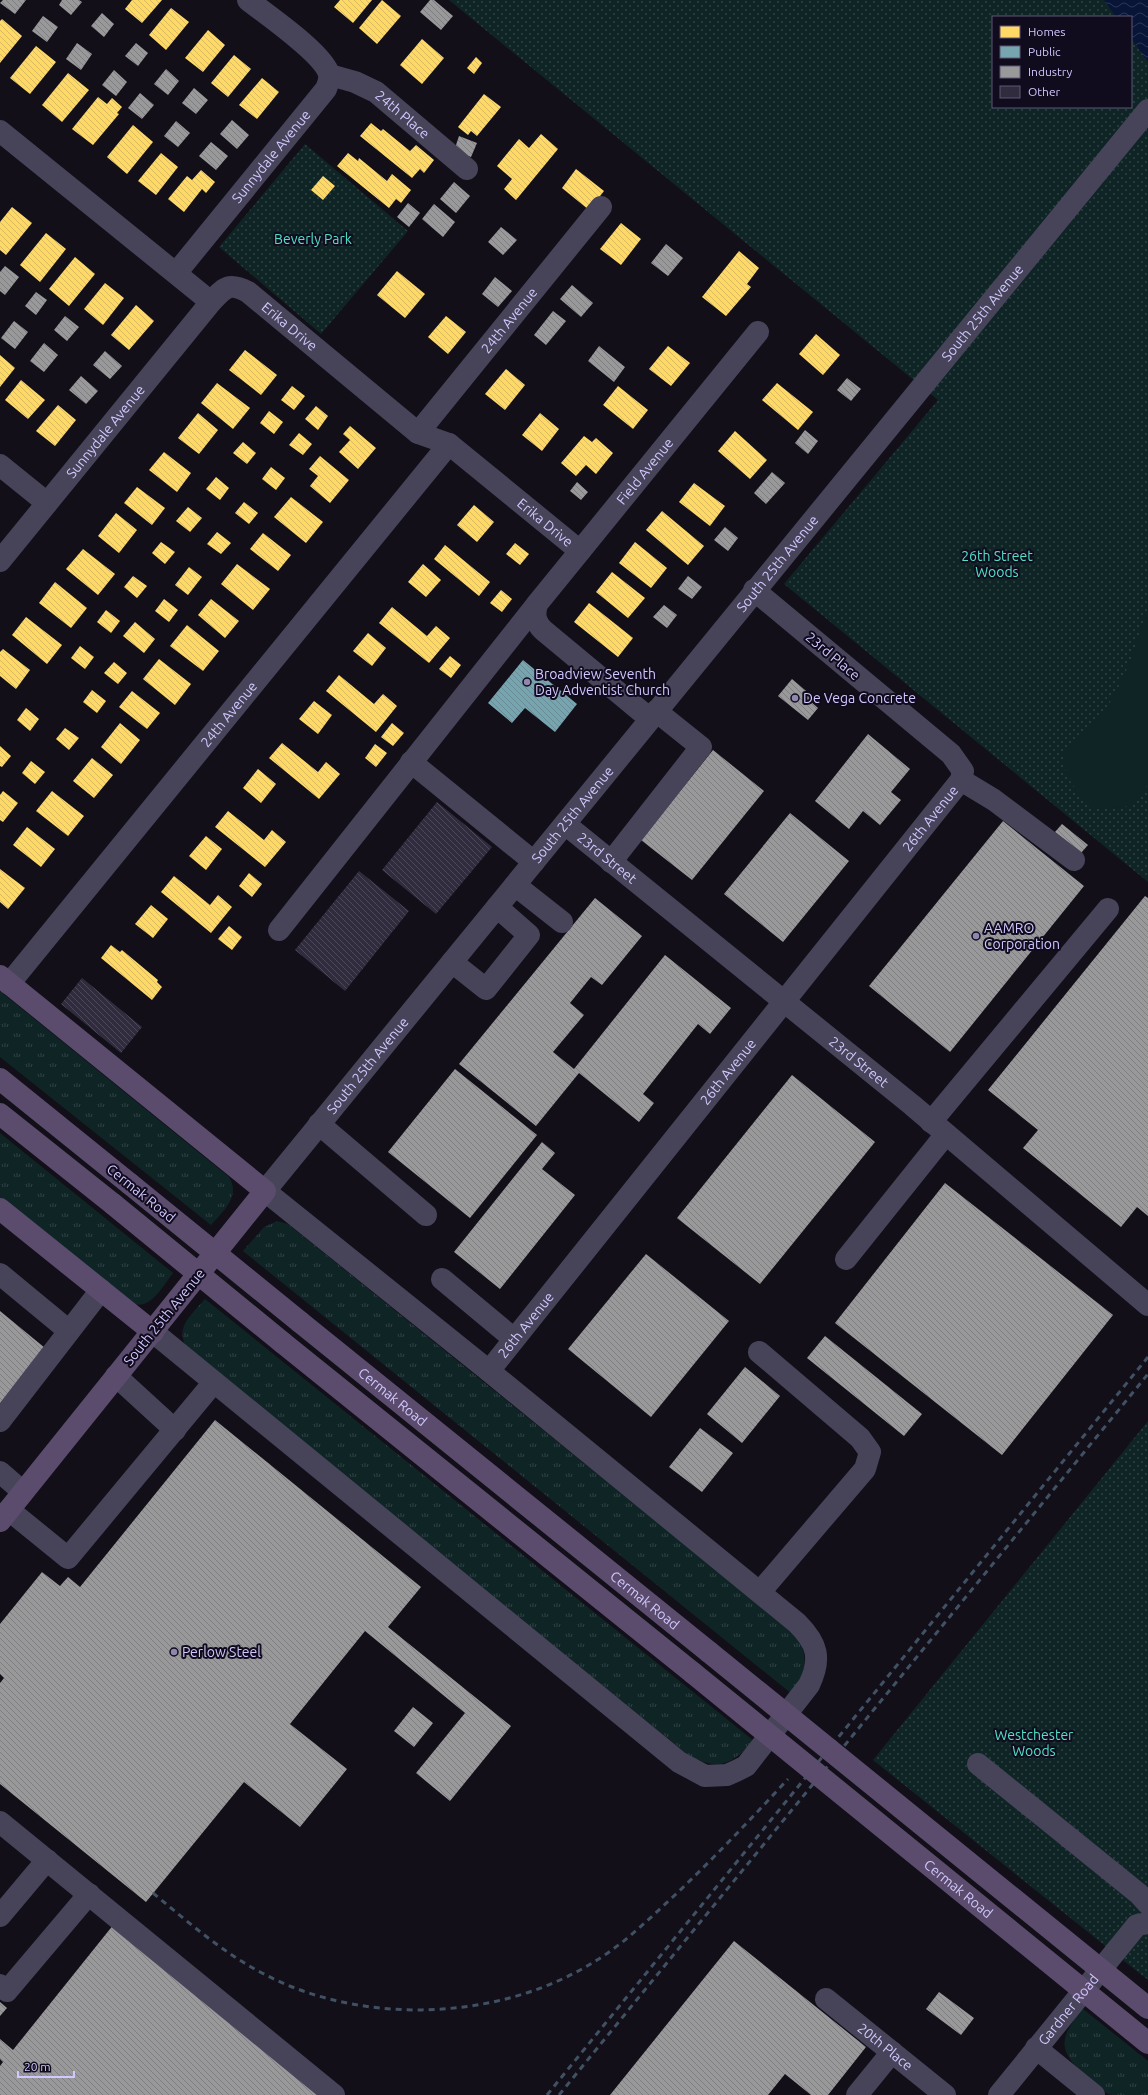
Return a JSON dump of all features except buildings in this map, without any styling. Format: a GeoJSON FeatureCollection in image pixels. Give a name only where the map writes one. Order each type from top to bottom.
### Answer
{"type":"FeatureCollection","features":[{"type":"Feature","properties":{"kind":"main road"},"geometry":{"type":"LineString","coordinates":[[5,980],[265,1190]]}},
{"type":"Feature","properties":{"kind":"main road","name":"Cermak Road"},"geometry":{"type":"LineString","coordinates":[[0,1079],[1148,2008]]}},
{"type":"Feature","properties":{"kind":"main road","name":"Cermak Road"},"geometry":{"type":"LineString","coordinates":[[0,1114],[1148,2043]]}},
{"type":"Feature","properties":{"kind":"main road","name":"South 25th Avenue"},"geometry":{"type":"LineString","coordinates":[[5,1516],[265,1190]]}},
{"type":"Feature","properties":{"kind":"main road"},"geometry":{"type":"LineString","coordinates":[[0,1209],[153,1332]]}},
{"type":"Feature","properties":{"kind":"street"},"geometry":{"type":"LineString","coordinates":[[248,0],[314,52],[325,65],[330,75]]}},
{"type":"Feature","properties":{"kind":"street","name":"24th Place"},"geometry":{"type":"LineString","coordinates":[[330,75],[355,82],[376,92],[468,169]]}},
{"type":"Feature","properties":{"kind":"street","name":"Sunnydale Avenue"},"geometry":{"type":"LineString","coordinates":[[177,272],[326,89],[330,75]]}},
{"type":"Feature","properties":{"kind":"street","name":"South 25th Avenue"},"geometry":{"type":"LineString","coordinates":[[265,1190],[565,824],[652,714],[1143,116]]}},
{"type":"Feature","properties":{"kind":"street"},"geometry":{"type":"LineString","coordinates":[[0,131],[177,272],[211,302]]}},
{"type":"Feature","properties":{"kind":"street","name":"24th Avenue"},"geometry":{"type":"LineString","coordinates":[[418,433],[601,207]]}},
{"type":"Feature","properties":{"kind":"street","name":"Erika Drive"},"geometry":{"type":"LineString","coordinates":[[211,302],[226,288],[234,286],[248,292],[418,433],[449,444],[580,551]]}},
{"type":"Feature","properties":{"kind":"street","name":"Sunnydale Avenue"},"geometry":{"type":"LineString","coordinates":[[0,561],[211,302]]}},
{"type":"Feature","properties":{"kind":"street","name":"Field Avenue"},"geometry":{"type":"LineString","coordinates":[[279,930],[411,762],[536,609],[580,551],[758,332]]}},
{"type":"Feature","properties":{"kind":"street","name":"24th Avenue"},"geometry":{"type":"LineString","coordinates":[[5,980],[449,444]]}},
{"type":"Feature","properties":{"kind":"street"},"geometry":{"type":"LineString","coordinates":[[0,465],[47,503]]}},
{"type":"Feature","properties":{"kind":"street","name":"23rd Place"},"geometry":{"type":"LineString","coordinates":[[754,590],[951,754],[962,776]]}},
{"type":"Feature","properties":{"kind":"street"},"geometry":{"type":"LineString","coordinates":[[536,609],[537,623],[543,630],[652,714],[701,747],[611,862]]}},
{"type":"Feature","properties":{"kind":"street"},"geometry":{"type":"LineString","coordinates":[[411,762],[534,862]]}},
{"type":"Feature","properties":{"kind":"street"},"geometry":{"type":"LineString","coordinates":[[962,776],[1074,860]]}},
{"type":"Feature","properties":{"kind":"street","name":"26th Avenue"},"geometry":{"type":"LineString","coordinates":[[489,1370],[962,776]]}},
{"type":"Feature","properties":{"kind":"street","name":"23rd Street"},"geometry":{"type":"LineString","coordinates":[[565,824],[939,1128],[1148,1305]]}},
{"type":"Feature","properties":{"kind":"street"},"geometry":{"type":"LineString","coordinates":[[515,885],[562,922]]}},
{"type":"Feature","properties":{"kind":"street"},"geometry":{"type":"LineString","coordinates":[[452,962],[486,989],[529,935],[497,907]]}},
{"type":"Feature","properties":{"kind":"street"},"geometry":{"type":"LineString","coordinates":[[846,1259],[939,1128],[1108,909]]}},
{"type":"Feature","properties":{"kind":"street"},"geometry":{"type":"LineString","coordinates":[[319,1124],[426,1215]]}},
{"type":"Feature","properties":{"kind":"street"},"geometry":{"type":"LineString","coordinates":[[153,1332],[679,1762],[705,1776],[727,1775],[746,1766],[809,1685],[816,1670],[817,1656],[807,1633],[760,1592],[489,1370],[265,1190]]}},
{"type":"Feature","properties":{"kind":"street"},"geometry":{"type":"LineString","coordinates":[[0,1274],[69,1331]]}},
{"type":"Feature","properties":{"kind":"street"},"geometry":{"type":"LineString","coordinates":[[442,1279],[514,1339]]}},
{"type":"Feature","properties":{"kind":"street"},"geometry":{"type":"LineString","coordinates":[[0,1422],[101,1290]]}},
{"type":"Feature","properties":{"kind":"street"},"geometry":{"type":"LineString","coordinates":[[759,1352],[860,1438],[870,1452],[865,1469],[760,1592]]}},
{"type":"Feature","properties":{"kind":"street"},"geometry":{"type":"LineString","coordinates":[[116,1376],[175,1430]]}},
{"type":"Feature","properties":{"kind":"street"},"geometry":{"type":"LineString","coordinates":[[5,1516],[68,1558],[214,1382]]}},
{"type":"Feature","properties":{"kind":"street"},"geometry":{"type":"LineString","coordinates":[[0,1472],[23,1492]]}},
{"type":"Feature","properties":{"kind":"street"},"geometry":{"type":"LineString","coordinates":[[978,1764],[1139,1894],[1148,1904]]}},
{"type":"Feature","properties":{"kind":"street"},"geometry":{"type":"LineString","coordinates":[[1,1823],[334,2095]]}},
{"type":"Feature","properties":{"kind":"street"},"geometry":{"type":"LineString","coordinates":[[0,1916],[47,1860]]}},
{"type":"Feature","properties":{"kind":"street"},"geometry":{"type":"LineString","coordinates":[[0,1985],[7,1991],[89,1894]]}},
{"type":"Feature","properties":{"kind":"street","name":"Gardner Road"},"geometry":{"type":"LineString","coordinates":[[999,2095],[1036,2048],[1143,1924]]}},
{"type":"Feature","properties":{"kind":"street","name":"20th Place"},"geometry":{"type":"LineString","coordinates":[[826,1999],[892,2052],[935,2092]]}},
{"type":"Feature","properties":{"kind":"street"},"geometry":{"type":"LineString","coordinates":[[1036,2048],[1094,2095]]}},
{"type":"Feature","properties":{"kind":"street"},"geometry":{"type":"LineString","coordinates":[[857,2095],[892,2052]]}},
{"type":"Feature","properties":{"kind":"green space","name":"26th Street Woods"},"geometry":{"type":"Polygon","coordinates":[[[449,0],[1148,0],[1148,882],[784,584],[938,400],[449,0]]]}},
{"type":"Feature","properties":{"kind":"green space","name":"Beverly Park"},"geometry":{"type":"Polygon","coordinates":[[[305,144],[408,231],[321,334],[219,247],[305,144]]]}},
{"type":"Feature","properties":{"kind":"green space"},"geometry":{"type":"Polygon","coordinates":[[[1148,606],[1148,784],[1133,806],[1096,809],[1079,792],[1069,779],[1064,765],[1064,757],[1070,747],[1103,712],[1114,695],[1131,658],[1148,606]]]}},
{"type":"Feature","properties":{"kind":"green space"},"geometry":{"type":"Polygon","coordinates":[[[0,991],[229,1177],[232,1184],[232,1197],[225,1209],[211,1225],[0,1057],[0,991]]]}},
{"type":"Feature","properties":{"kind":"green space"},"geometry":{"type":"Polygon","coordinates":[[[0,1133],[173,1273],[154,1298],[142,1304],[135,1304],[128,1301],[0,1198],[0,1133]]]}},
{"type":"Feature","properties":{"kind":"green space"},"geometry":{"type":"Polygon","coordinates":[[[277,1221],[288,1224],[787,1627],[800,1643],[804,1659],[802,1676],[792,1694],[243,1251],[264,1227],[277,1221]]]}},
{"type":"Feature","properties":{"kind":"green space"},"geometry":{"type":"Polygon","coordinates":[[[205,1299],[754,1741],[738,1756],[724,1763],[707,1763],[687,1754],[188,1349],[182,1335],[183,1328],[190,1316],[205,1299]]]}},
{"type":"Feature","properties":{"kind":"green space","name":"Westchester Woods"},"geometry":{"type":"Polygon","coordinates":[[[1148,1421],[1148,1980],[873,1760],[1148,1421]]]}},
{"type":"Feature","properties":{"kind":"green space"},"geometry":{"type":"Polygon","coordinates":[[[1083,2009],[1148,2061],[1148,2095],[1108,2094],[1071,2061],[1065,2045],[1065,2037],[1083,2009]]]}},
{"type":"Feature","properties":{"kind":"water"},"geometry":{"type":"Polygon","coordinates":[[[1104,0],[1148,0],[1148,62],[1132,39],[1132,16],[1115,16],[1104,0]]]}},
{"type":"Feature","properties":{"kind":"railway"},"geometry":{"type":"LineString","coordinates":[[547,2095],[1148,1357]]}},
{"type":"Feature","properties":{"kind":"railway"},"geometry":{"type":"LineString","coordinates":[[559,2095],[1148,1374]]}},
{"type":"Feature","properties":{"kind":"railway"},"geometry":{"type":"LineString","coordinates":[[153,1893],[233,1956],[262,1973],[301,1990],[344,2002],[387,2009],[432,2010],[476,2005],[519,1995],[559,1980],[608,1953],[638,1929],[690,1881],[788,1779]]}},
{"type":"Feature","properties":{"kind":"place","name":"Broadview Seventh Day Adventist Church"},"geometry":{"type":"Point","coordinates":[527,682]}},
{"type":"Feature","properties":{"kind":"place","name":"De Vega Concrete"},"geometry":{"type":"Point","coordinates":[795,698]}},
{"type":"Feature","properties":{"kind":"place","name":"AAMRO Corporation"},"geometry":{"type":"Point","coordinates":[976,936]}},
{"type":"Feature","properties":{"kind":"place","name":"Perlow Steel"},"geometry":{"type":"Point","coordinates":[174,1652]}}]}
